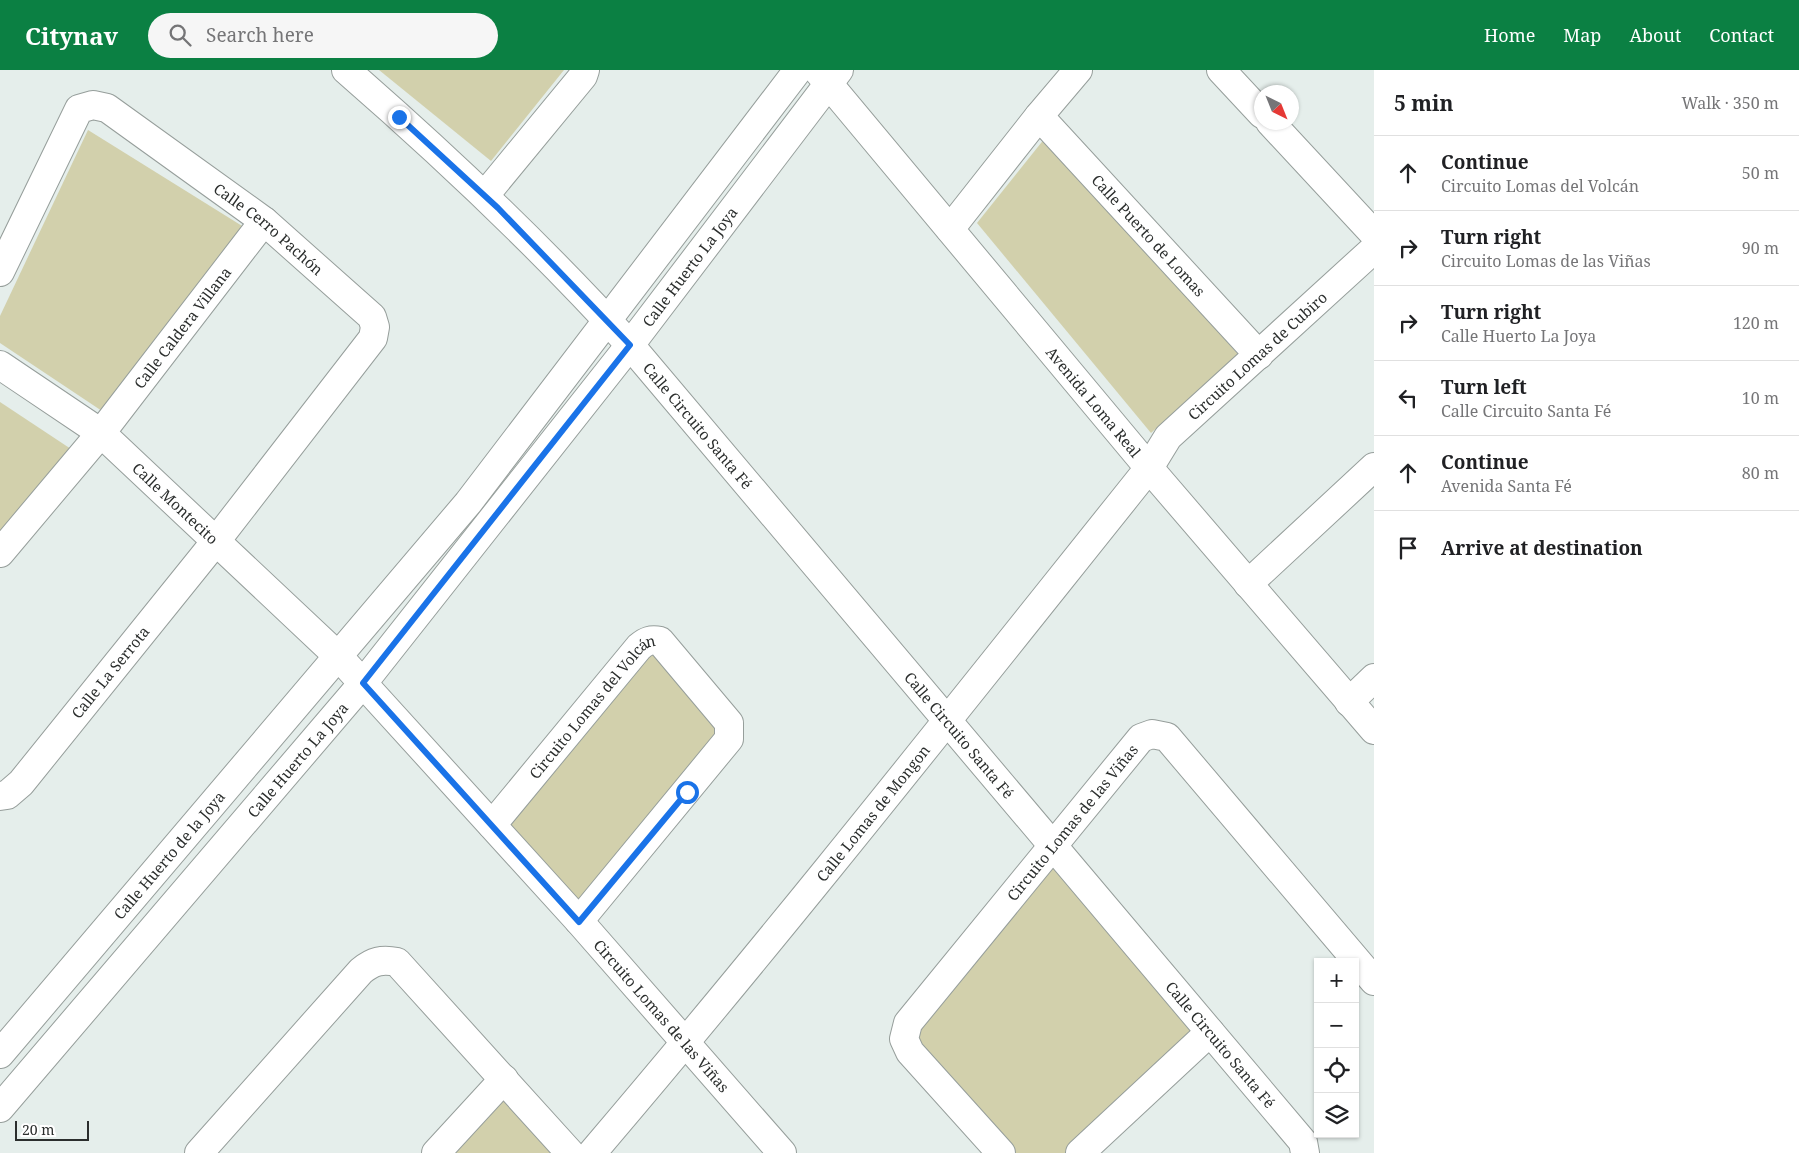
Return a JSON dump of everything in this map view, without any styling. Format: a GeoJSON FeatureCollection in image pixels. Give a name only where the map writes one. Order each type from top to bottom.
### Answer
{"type":"FeatureCollection","features":[{"type":"Feature","properties":{"kind":"street","name":"Calle Circuito Santa Fé"},"geometry":{"type":"LineString","coordinates":[[346,70],[485,195],[630,345],[1303,1142],[1305,1153]]}},
{"type":"Feature","properties":{"kind":"street"},"geometry":{"type":"LineString","coordinates":[[485,195],[583,76],[585,70]]}},
{"type":"Feature","properties":{"kind":"street"},"geometry":{"type":"LineString","coordinates":[[339,657],[468,503],[798,70]]}},
{"type":"Feature","properties":{"kind":"street"},"geometry":{"type":"LineString","coordinates":[[950,229],[1039,116],[1078,70]]}},
{"type":"Feature","properties":{"kind":"street"},"geometry":{"type":"LineString","coordinates":[[1221,70],[1254,105]]}},
{"type":"Feature","properties":{"kind":"street","name":"Avenida Loma Real"},"geometry":{"type":"LineString","coordinates":[[828,74],[950,229],[1149,468],[1374,730]]}},
{"type":"Feature","properties":{"kind":"street","name":"Calle Huerto La Joya"},"geometry":{"type":"LineString","coordinates":[[0,1108],[363,683],[630,345],[828,74]]}},
{"type":"Feature","properties":{"kind":"street","name":"Calle Cerro Pachón"},"geometry":{"type":"LineString","coordinates":[[0,272],[79,109],[93,105],[107,108],[264,222],[372,318],[375,327],[374,338],[216,541]]}},
{"type":"Feature","properties":{"kind":"street","name":"Calle Puerto de Lomas"},"geometry":{"type":"LineString","coordinates":[[1039,116],[1259,355]]}},
{"type":"Feature","properties":{"kind":"street"},"geometry":{"type":"LineString","coordinates":[[1277,130],[1374,234]]}},
{"type":"Feature","properties":{"kind":"street","name":"Calle Caldera Villana"},"geometry":{"type":"LineString","coordinates":[[0,553],[101,433],[264,222]]}},
{"type":"Feature","properties":{"kind":"street","name":"Circuito Lomas de Cubiro"},"geometry":{"type":"LineString","coordinates":[[1149,468],[1168,437],[1374,249]]}},
{"type":"Feature","properties":{"kind":"street","name":"Calle Montecito"},"geometry":{"type":"LineString","coordinates":[[0,365],[101,433],[339,657]]}},
{"type":"Feature","properties":{"kind":"street"},"geometry":{"type":"LineString","coordinates":[[1248,584],[1374,467]]}},
{"type":"Feature","properties":{"kind":"street","name":"Calle Lomas de Mongon"},"geometry":{"type":"LineString","coordinates":[[592,1153],[684,1044],[1149,468]]}},
{"type":"Feature","properties":{"kind":"street","name":"Calle La Serrota"},"geometry":{"type":"LineString","coordinates":[[0,796],[7,795],[21,783],[216,541]]}},
{"type":"Feature","properties":{"kind":"street","name":"Circuito Lomas del Volcán"},"geometry":{"type":"LineString","coordinates":[[492,825],[639,647],[653,639],[660,641],[728,724],[729,739],[579,922]]}},
{"type":"Feature","properties":{"kind":"street","name":"Circuito Lomas de las Viñas"},"geometry":{"type":"LineString","coordinates":[[339,657],[579,922],[684,1044],[782,1153]]}},
{"type":"Feature","properties":{"kind":"street","name":"Calle Huerto de la Joya"},"geometry":{"type":"LineString","coordinates":[[0,1054],[339,657]]}},
{"type":"Feature","properties":{"kind":"street"},"geometry":{"type":"LineString","coordinates":[[1349,702],[1374,678]]}},
{"type":"Feature","properties":{"kind":"street","name":"Circuito Lomas de las Viñas"},"geometry":{"type":"LineString","coordinates":[[1001,1153],[910,1052],[904,1039],[908,1023],[1142,738],[1152,734],[1167,737],[1374,981]]}},
{"type":"Feature","properties":{"kind":"street"},"geometry":{"type":"LineString","coordinates":[[199,1153],[361,971],[380,960],[397,962],[570,1153]]}},
{"type":"Feature","properties":{"kind":"street"},"geometry":{"type":"LineString","coordinates":[[1080,1153],[1210,1032]]}},
{"type":"Feature","properties":{"kind":"street"},"geometry":{"type":"LineString","coordinates":[[436,1153],[504,1079]]}},
{"type":"Feature","properties":{"kind":"shaded area"},"geometry":{"type":"Polygon","coordinates":[[[379,70],[564,70],[491,161],[379,70]]]}},
{"type":"Feature","properties":{"kind":"shaded area"},"geometry":{"type":"Polygon","coordinates":[[[88,130],[247,229],[102,411],[0,343],[0,316],[88,130]]]}},
{"type":"Feature","properties":{"kind":"shaded area"},"geometry":{"type":"Polygon","coordinates":[[[1045,138],[1238,354],[1151,433],[977,223],[1045,138]]]}},
{"type":"Feature","properties":{"kind":"shaded area"},"geometry":{"type":"Polygon","coordinates":[[[0,402],[71,449],[0,535],[0,402]]]}},
{"type":"Feature","properties":{"kind":"shaded area"},"geometry":{"type":"Polygon","coordinates":[[[653,644],[724,732],[578,912],[504,824],[653,644]]]}},
{"type":"Feature","properties":{"kind":"shaded area"},"geometry":{"type":"Polygon","coordinates":[[[1052,855],[1200,1030],[1070,1153],[1009,1153],[915,1048],[913,1022],[1052,855]]]}},
{"type":"Feature","properties":{"kind":"shaded area"},"geometry":{"type":"Polygon","coordinates":[[[499,1090],[555,1153],[440,1153],[499,1090]]]}},
{"type":"Feature","properties":{"kind":"route"},"geometry":{"type":"LineString","coordinates":[[399,117],[426,140],[552,261],[630,345],[363,683],[579,922],[687,792]]}}]}
